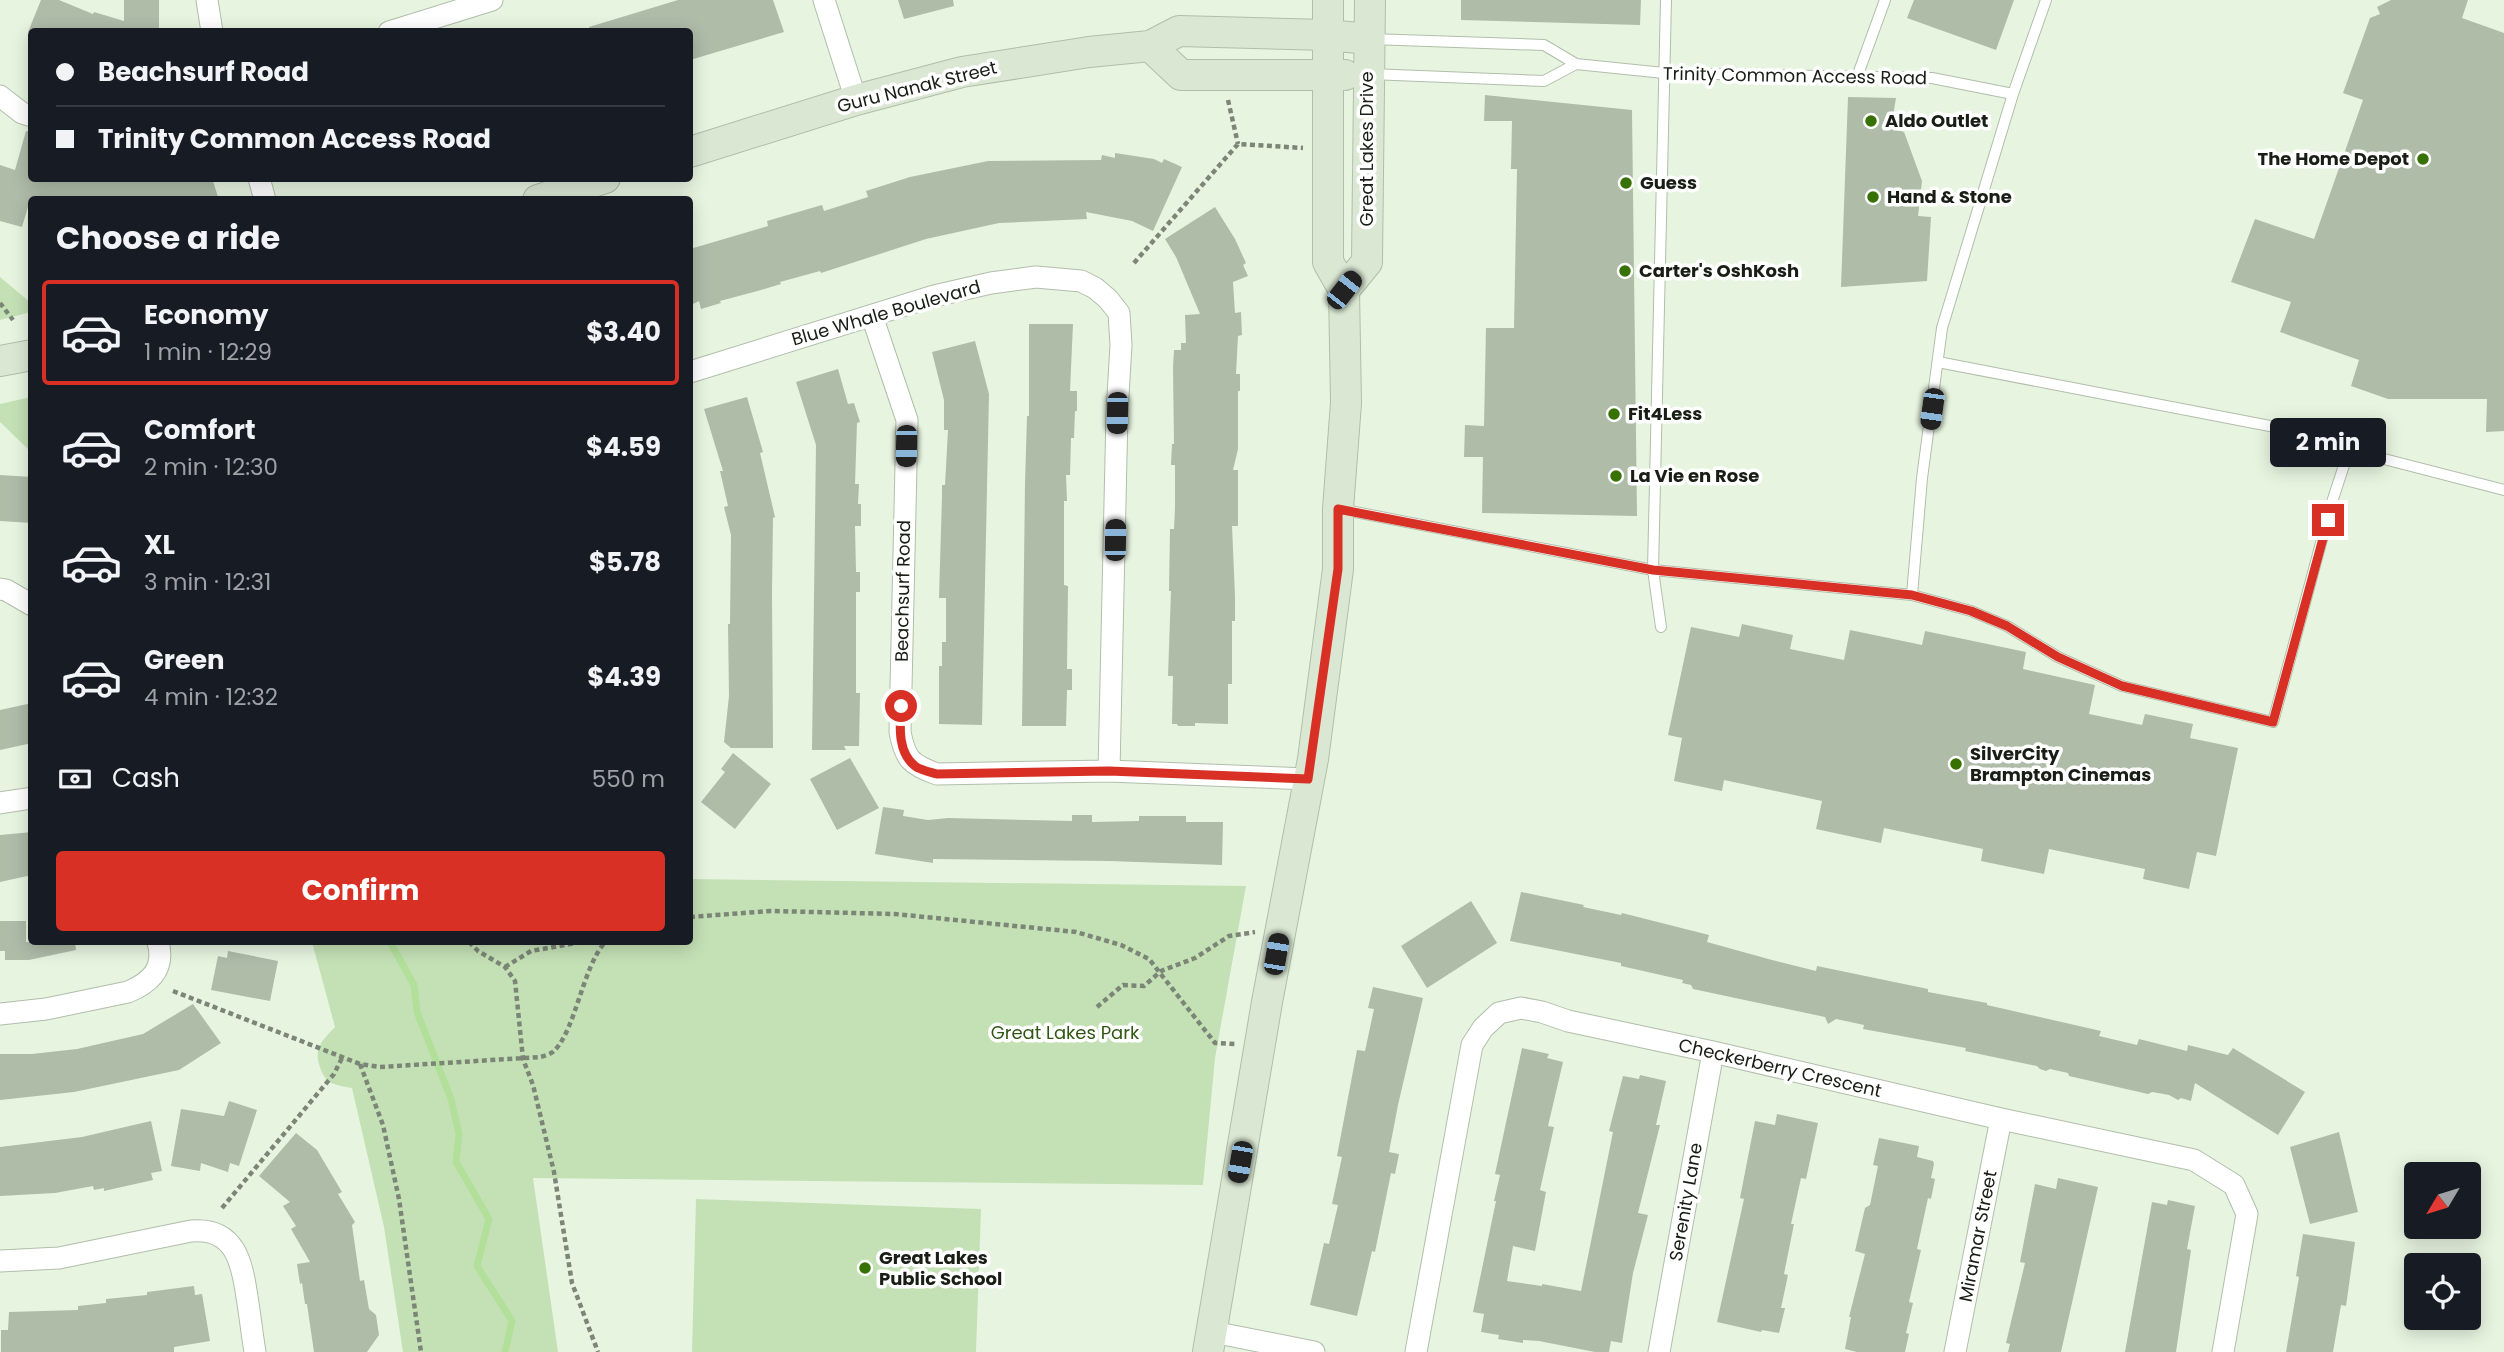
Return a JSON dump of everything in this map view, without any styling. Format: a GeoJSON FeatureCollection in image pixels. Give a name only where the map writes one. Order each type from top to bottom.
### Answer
{"type":"FeatureCollection","features":[{"type":"Feature","properties":{"kind":"street"},"geometry":{"type":"LineString","coordinates":[[207,0],[211,28]]}},
{"type":"Feature","properties":{"kind":"street"},"geometry":{"type":"LineString","coordinates":[[402,28],[492,0]]}},
{"type":"Feature","properties":{"kind":"street"},"geometry":{"type":"LineString","coordinates":[[824,0],[856,100]]}},
{"type":"Feature","properties":{"kind":"street"},"geometry":{"type":"LineString","coordinates":[[1314,1352],[1210,1342],[1308,779],[1338,569],[1338,509],[1346,402],[1344,290],[1328,262],[1328,0]]}},
{"type":"Feature","properties":{"kind":"street","name":"Great Lakes Drive"},"geometry":{"type":"LineString","coordinates":[[1344,290],[1367,262],[1367,74],[1370,0]]}},
{"type":"Feature","properties":{"kind":"street","name":"Guru Nanak Street"},"geometry":{"type":"LineString","coordinates":[[693,151],[856,100],[962,72],[1089,52],[1150,46],[1179,31],[1327,35],[1368,39]]}},
{"type":"Feature","properties":{"kind":"street"},"geometry":{"type":"LineString","coordinates":[[1150,46],[1181,75],[1367,74]]}},
{"type":"Feature","properties":{"kind":"street"},"geometry":{"type":"LineString","coordinates":[[0,96],[28,115]]}},
{"type":"Feature","properties":{"kind":"street"},"geometry":{"type":"LineString","coordinates":[[550,196],[593,182]]}},
{"type":"Feature","properties":{"kind":"street","name":"Blue Whale Boulevard"},"geometry":{"type":"LineString","coordinates":[[693,371],[934,296],[991,283],[1036,277],[1082,281],[1095,288],[1119,313],[1121,345],[1109,771]]}},
{"type":"Feature","properties":{"kind":"street","name":"Beachsurf Road"},"geometry":{"type":"LineString","coordinates":[[872,316],[907,420],[900,732],[904,750],[915,766],[937,774],[1109,771],[1308,779]]}},
{"type":"Feature","properties":{"kind":"street"},"geometry":{"type":"LineString","coordinates":[[0,361],[28,356]]}},
{"type":"Feature","properties":{"kind":"street"},"geometry":{"type":"LineString","coordinates":[[0,589],[28,603]]}},
{"type":"Feature","properties":{"kind":"street"},"geometry":{"type":"LineString","coordinates":[[0,803],[28,799]]}},
{"type":"Feature","properties":{"kind":"street"},"geometry":{"type":"LineString","coordinates":[[0,1014],[46,1010],[141,987],[150,981],[160,962],[158,945]]}},
{"type":"Feature","properties":{"kind":"street","name":"Checkerberry Crescent"},"geometry":{"type":"LineString","coordinates":[[1416,1352],[1472,1045],[1483,1028],[1499,1013],[1521,1008],[2001,1119],[2194,1160],[2234,1185],[2248,1214],[2223,1352]]}},
{"type":"Feature","properties":{"kind":"street","name":"Serenity Lane"},"geometry":{"type":"LineString","coordinates":[[1659,1352],[1713,1052]]}},
{"type":"Feature","properties":{"kind":"street","name":"Miramar Street"},"geometry":{"type":"LineString","coordinates":[[1955,1352],[2001,1119]]}},
{"type":"Feature","properties":{"kind":"street"},"geometry":{"type":"LineString","coordinates":[[0,1261],[59,1258],[191,1231],[210,1231],[232,1246],[243,1266],[255,1352]]}},
{"type":"Feature","properties":{"kind":"lane"},"geometry":{"type":"LineString","coordinates":[[1661,627],[1653,570],[1666,0]]}},
{"type":"Feature","properties":{"kind":"lane"},"geometry":{"type":"LineString","coordinates":[[1857,77],[1885,0]]}},
{"type":"Feature","properties":{"kind":"lane"},"geometry":{"type":"LineString","coordinates":[[1912,595],[1922,478],[1942,328],[2013,94],[2046,0]]}},
{"type":"Feature","properties":{"kind":"lane","name":"Trinity Common Access Road"},"geometry":{"type":"LineString","coordinates":[[1368,39],[1544,45],[1576,64],[1664,73],[1932,78],[2013,94]]}},
{"type":"Feature","properties":{"kind":"lane"},"geometry":{"type":"LineString","coordinates":[[1367,74],[1544,81],[1576,64]]}},
{"type":"Feature","properties":{"kind":"lane"},"geometry":{"type":"LineString","coordinates":[[1938,362],[2275,427],[2349,450],[2504,490]]}},
{"type":"Feature","properties":{"kind":"lane"},"geometry":{"type":"LineString","coordinates":[[1338,509],[1653,570],[1912,595],[1971,611],[2007,626],[2058,657],[2122,686],[2273,722],[2332,502],[2349,450]]}},
{"type":"Feature","properties":{"kind":"path"},"geometry":{"type":"LineString","coordinates":[[1236,74],[1228,100],[1238,144]]}},
{"type":"Feature","properties":{"kind":"path"},"geometry":{"type":"LineString","coordinates":[[1238,144],[1294,149],[1328,146]]}},
{"type":"Feature","properties":{"kind":"path"},"geometry":{"type":"LineString","coordinates":[[1134,263],[1238,144]]}},
{"type":"Feature","properties":{"kind":"path"},"geometry":{"type":"LineString","coordinates":[[0,303],[13,320]]}},
{"type":"Feature","properties":{"kind":"path"},"geometry":{"type":"LineString","coordinates":[[693,917],[771,911],[895,914],[1076,932],[1121,945],[1149,959],[1215,1043],[1260,1046]]}},
{"type":"Feature","properties":{"kind":"path"},"geometry":{"type":"LineString","coordinates":[[1097,1007],[1123,985],[1144,986],[1161,971],[1195,958],[1228,936],[1280,930]]}},
{"type":"Feature","properties":{"kind":"path"},"geometry":{"type":"LineString","coordinates":[[472,945],[505,967],[515,982],[523,1059],[533,1085],[554,1172],[572,1283],[598,1352]]}},
{"type":"Feature","properties":{"kind":"path"},"geometry":{"type":"LineString","coordinates":[[505,967],[531,951],[565,945]]}},
{"type":"Feature","properties":{"kind":"path"},"geometry":{"type":"LineString","coordinates":[[173,991],[360,1064],[380,1067],[523,1059],[553,1052],[565,1035],[580,991],[603,945]]}},
{"type":"Feature","properties":{"kind":"path"},"geometry":{"type":"LineString","coordinates":[[222,1208],[334,1073],[343,1056]]}},
{"type":"Feature","properties":{"kind":"path"},"geometry":{"type":"LineString","coordinates":[[360,1064],[383,1125],[400,1199],[421,1352]]}},
{"type":"Feature","properties":{"kind":"green space"},"geometry":{"type":"Polygon","coordinates":[[[0,277],[28,300],[28,313],[0,320],[0,277]]]}},
{"type":"Feature","properties":{"kind":"green space"},"geometry":{"type":"Polygon","coordinates":[[[28,398],[28,449],[0,422],[0,404],[28,398]]]}},
{"type":"Feature","properties":{"kind":"green space","name":"Great Lakes Park"},"geometry":{"type":"Polygon","coordinates":[[[693,879],[1246,886],[1215,1058],[1203,1185],[533,1178],[558,1352],[403,1352],[384,1227],[352,1088],[336,1085],[325,1078],[318,1060],[320,1045],[335,1027],[313,945],[693,945],[693,879]]]}},
{"type":"Feature","properties":{"kind":"green space"},"geometry":{"type":"Polygon","coordinates":[[[696,1199],[981,1209],[976,1352],[692,1352],[696,1199]]]}},
{"type":"Feature","properties":{"kind":"building"},"geometry":{"type":"Polygon","coordinates":[[[41,0],[59,0],[93,14],[94,12],[124,21],[124,0],[159,0],[159,28],[30,28],[41,0]]]}},
{"type":"Feature","properties":{"kind":"building"},"geometry":{"type":"Polygon","coordinates":[[[678,0],[773,0],[784,32],[693,59],[693,28],[589,27],[678,0]]]}},
{"type":"Feature","properties":{"kind":"building"},"geometry":{"type":"Polygon","coordinates":[[[898,0],[953,0],[954,6],[904,19],[898,0]]]}},
{"type":"Feature","properties":{"kind":"building"},"geometry":{"type":"Polygon","coordinates":[[[1461,0],[1641,0],[1640,25],[1461,20],[1461,0]]]}},
{"type":"Feature","properties":{"kind":"building"},"geometry":{"type":"Polygon","coordinates":[[[1914,0],[2014,0],[1996,50],[1907,18],[1914,0]]]}},
{"type":"Feature","properties":{"kind":"building","name":"The Home Depot"},"geometry":{"type":"Polygon","coordinates":[[[2391,0],[2468,0],[2462,18],[2504,33],[2504,431],[2486,432],[2487,399],[2388,399],[2351,386],[2359,360],[2280,332],[2291,302],[2231,282],[2255,219],[2314,239],[2363,100],[2343,93],[2370,18],[2380,14],[2377,7],[2391,0]]]}},
{"type":"Feature","properties":{"kind":"building"},"geometry":{"type":"Polygon","coordinates":[[[1485,95],[1632,110],[1637,516],[1482,513],[1483,457],[1464,457],[1465,425],[1484,426],[1486,328],[1514,328],[1517,169],[1511,169],[1512,121],[1484,121],[1485,95]]]}},
{"type":"Feature","properties":{"kind":"building"},"geometry":{"type":"Polygon","coordinates":[[[1848,97],[1896,98],[1891,128],[1904,132],[1922,181],[1918,216],[1931,217],[1927,281],[1841,287],[1848,97]]]}},
{"type":"Feature","properties":{"kind":"building"},"geometry":{"type":"Polygon","coordinates":[[[26,131],[28,182],[213,182],[218,196],[28,196],[22,227],[0,221],[0,165],[15,170],[26,131]]]}},
{"type":"Feature","properties":{"kind":"building"},"geometry":{"type":"Polygon","coordinates":[[[1115,153],[1154,159],[1162,163],[1164,159],[1182,167],[1153,231],[1132,221],[1086,212],[1087,219],[999,223],[926,239],[821,273],[820,271],[780,282],[781,284],[701,309],[699,301],[693,304],[693,248],[768,226],[767,221],[822,205],[824,211],[868,197],[866,191],[910,177],[988,161],[1101,160],[1102,155],[1115,158],[1115,153]]]}},
{"type":"Feature","properties":{"kind":"building"},"geometry":{"type":"Polygon","coordinates":[[[1215,207],[1235,239],[1246,263],[1243,265],[1248,276],[1233,282],[1235,313],[1241,312],[1242,335],[1238,336],[1238,449],[1233,470],[1238,470],[1238,526],[1232,526],[1235,621],[1232,621],[1232,684],[1228,684],[1228,724],[1195,723],[1195,726],[1178,726],[1172,724],[1173,676],[1168,676],[1170,529],[1174,529],[1175,507],[1175,465],[1171,465],[1174,444],[1173,367],[1174,350],[1181,350],[1181,343],[1186,343],[1185,315],[1200,314],[1176,257],[1165,239],[1215,207]]]}},
{"type":"Feature","properties":{"kind":"building"},"geometry":{"type":"Polygon","coordinates":[[[1029,324],[1073,324],[1070,391],[1077,391],[1077,411],[1074,438],[1071,438],[1070,475],[1066,475],[1067,501],[1064,501],[1064,585],[1068,586],[1067,669],[1072,669],[1072,690],[1067,690],[1066,726],[1022,726],[1029,324]]]}},
{"type":"Feature","properties":{"kind":"building"},"geometry":{"type":"Polygon","coordinates":[[[975,341],[989,394],[982,725],[939,724],[939,666],[942,666],[942,642],[946,642],[946,598],[939,598],[942,485],[945,485],[948,430],[944,430],[944,400],[932,352],[975,341]]]}},
{"type":"Feature","properties":{"kind":"building"},"geometry":{"type":"Polygon","coordinates":[[[838,369],[848,404],[854,403],[860,422],[857,423],[855,484],[859,484],[858,504],[861,504],[861,526],[855,526],[856,572],[860,572],[860,592],[856,592],[859,746],[844,746],[846,750],[812,750],[816,445],[796,382],[838,369]]]}},
{"type":"Feature","properties":{"kind":"building"},"geometry":{"type":"Polygon","coordinates":[[[747,397],[763,452],[760,453],[775,517],[772,592],[773,748],[731,748],[724,742],[729,696],[731,535],[724,507],[728,506],[720,471],[723,471],[704,409],[747,397]]]}},
{"type":"Feature","properties":{"kind":"building"},"geometry":{"type":"Polygon","coordinates":[[[0,475],[28,477],[28,523],[0,521],[0,475]]]}},
{"type":"Feature","properties":{"kind":"building","name":"SilverCity Brampton Cinemas"},"geometry":{"type":"Polygon","coordinates":[[[1742,624],[1793,635],[1790,649],[1844,660],[1850,630],[1922,645],[1925,631],[2026,652],[2023,669],[2095,685],[2089,714],[2142,725],[2145,714],[2193,724],[2190,738],[2238,748],[2216,856],[2197,852],[2189,889],[2143,879],[2145,869],[2049,849],[2044,874],[1981,861],[1983,849],[1884,828],[1881,843],[1816,829],[1822,801],[1724,780],[1722,791],[1674,781],[1682,738],[1668,735],[1691,627],[1739,637],[1742,624]]]}},
{"type":"Feature","properties":{"kind":"building"},"geometry":{"type":"Polygon","coordinates":[[[28,704],[28,744],[0,750],[0,710],[28,704]]]}},
{"type":"Feature","properties":{"kind":"building"},"geometry":{"type":"Polygon","coordinates":[[[733,753],[771,784],[735,829],[701,802],[725,772],[721,769],[733,753]]]}},
{"type":"Feature","properties":{"kind":"building"},"geometry":{"type":"Polygon","coordinates":[[[850,758],[879,808],[837,830],[810,779],[850,758]]]}},
{"type":"Feature","properties":{"kind":"building"},"geometry":{"type":"Polygon","coordinates":[[[883,807],[904,810],[903,816],[928,820],[948,818],[1072,821],[1072,815],[1092,815],[1092,822],[1139,821],[1139,816],[1186,816],[1186,822],[1223,822],[1222,865],[933,859],[933,863],[875,854],[883,807]]]}},
{"type":"Feature","properties":{"kind":"building"},"geometry":{"type":"Polygon","coordinates":[[[28,832],[28,876],[0,882],[0,835],[28,832]]]}},
{"type":"Feature","properties":{"kind":"building"},"geometry":{"type":"Polygon","coordinates":[[[1521,892],[1709,935],[1707,942],[1816,971],[1817,966],[1928,989],[1928,992],[1987,1003],[2101,1031],[2099,1036],[2137,1045],[2139,1039],[2187,1051],[2188,1045],[2228,1055],[2233,1048],[2305,1092],[2278,1135],[2195,1083],[2191,1101],[2181,1098],[2178,1100],[2169,1095],[2152,1092],[2148,1094],[2069,1076],[2068,1073],[2050,1069],[2046,1071],[2037,1066],[1965,1051],[1966,1048],[1863,1029],[1864,1025],[1836,1019],[1828,1024],[1825,1017],[1693,989],[1691,985],[1682,983],[1683,980],[1621,966],[1621,963],[1510,941],[1521,892]]]}},
{"type":"Feature","properties":{"kind":"building"},"geometry":{"type":"Polygon","coordinates":[[[1471,901],[1497,943],[1427,988],[1401,946],[1471,901]]]}},
{"type":"Feature","properties":{"kind":"building"},"geometry":{"type":"Polygon","coordinates":[[[0,921],[26,921],[28,945],[75,945],[76,950],[29,960],[5,960],[5,951],[0,951],[0,921]]]}},
{"type":"Feature","properties":{"kind":"building"},"geometry":{"type":"Polygon","coordinates":[[[228,951],[278,961],[270,1001],[211,990],[218,956],[227,958],[228,951]]]}},
{"type":"Feature","properties":{"kind":"building"},"geometry":{"type":"Polygon","coordinates":[[[1373,987],[1423,998],[1389,1152],[1399,1154],[1395,1174],[1391,1173],[1375,1252],[1372,1251],[1357,1316],[1310,1305],[1324,1243],[1329,1244],[1338,1205],[1332,1204],[1342,1157],[1337,1156],[1357,1050],[1365,1051],[1374,1009],[1368,1008],[1373,987]]]}},
{"type":"Feature","properties":{"kind":"building"},"geometry":{"type":"Polygon","coordinates":[[[193,1004],[221,1043],[179,1070],[74,1092],[0,1100],[0,1054],[77,1049],[143,1034],[193,1004]]]}},
{"type":"Feature","properties":{"kind":"building"},"geometry":{"type":"Polygon","coordinates":[[[1522,1048],[1549,1054],[1547,1058],[1563,1062],[1548,1126],[1554,1127],[1540,1190],[1546,1192],[1535,1251],[1513,1246],[1507,1281],[1581,1291],[1613,1132],[1609,1131],[1623,1076],[1639,1079],[1640,1075],[1666,1081],[1656,1125],[1660,1125],[1638,1213],[1648,1215],[1633,1273],[1622,1343],[1611,1341],[1609,1352],[1595,1352],[1539,1341],[1523,1340],[1523,1343],[1498,1339],[1499,1335],[1481,1332],[1484,1314],[1473,1312],[1496,1201],[1500,1175],[1495,1174],[1522,1048]]]}},
{"type":"Feature","properties":{"kind":"building"},"geometry":{"type":"Polygon","coordinates":[[[229,1101],[257,1110],[239,1166],[230,1163],[228,1172],[201,1163],[200,1171],[171,1166],[181,1109],[224,1116],[229,1101]]]}},
{"type":"Feature","properties":{"kind":"building"},"geometry":{"type":"Polygon","coordinates":[[[1777,1114],[1818,1123],[1806,1179],[1801,1178],[1791,1224],[1794,1224],[1784,1274],[1788,1275],[1781,1308],[1785,1308],[1779,1333],[1761,1332],[1717,1322],[1744,1199],[1740,1198],[1755,1121],[1775,1125],[1777,1114]]]}},
{"type":"Feature","properties":{"kind":"building"},"geometry":{"type":"Polygon","coordinates":[[[151,1121],[162,1171],[151,1173],[153,1180],[104,1191],[104,1188],[94,1190],[93,1186],[55,1193],[0,1196],[0,1147],[82,1137],[151,1121]]]}},
{"type":"Feature","properties":{"kind":"building"},"geometry":{"type":"Polygon","coordinates":[[[2339,1132],[2358,1212],[2310,1224],[2290,1147],[2339,1132]]]}},
{"type":"Feature","properties":{"kind":"building"},"geometry":{"type":"Polygon","coordinates":[[[296,1133],[317,1150],[342,1192],[338,1194],[355,1222],[352,1225],[360,1281],[364,1280],[369,1309],[376,1315],[379,1335],[367,1352],[314,1352],[307,1304],[297,1264],[310,1262],[291,1229],[296,1226],[283,1206],[290,1202],[259,1176],[296,1133]]]}},
{"type":"Feature","properties":{"kind":"building"},"geometry":{"type":"Polygon","coordinates":[[[1879,1138],[1919,1146],[1917,1157],[1933,1161],[1934,1164],[1931,1178],[1935,1179],[1931,1199],[1928,1198],[1917,1249],[1921,1250],[1909,1302],[1913,1303],[1905,1352],[1857,1352],[1845,1349],[1849,1317],[1865,1254],[1855,1251],[1865,1208],[1870,1205],[1878,1166],[1873,1165],[1879,1138]]]}},
{"type":"Feature","properties":{"kind":"building"},"geometry":{"type":"Polygon","coordinates":[[[2058,1178],[2098,1187],[2061,1352],[2008,1352],[2010,1344],[2006,1343],[2025,1263],[2020,1262],[2035,1184],[2056,1189],[2058,1178]]]}},
{"type":"Feature","properties":{"kind":"building"},"geometry":{"type":"Polygon","coordinates":[[[2168,1200],[2195,1206],[2187,1249],[2191,1250],[2176,1352],[2125,1352],[2152,1202],[2167,1205],[2168,1200]]]}},
{"type":"Feature","properties":{"kind":"building"},"geometry":{"type":"Polygon","coordinates":[[[2303,1234],[2355,1242],[2346,1306],[2341,1305],[2333,1352],[2286,1352],[2299,1277],[2296,1276],[2303,1234]]]}},
{"type":"Feature","properties":{"kind":"building"},"geometry":{"type":"Polygon","coordinates":[[[194,1286],[195,1295],[202,1294],[210,1341],[174,1347],[174,1352],[1,1352],[1,1330],[8,1330],[9,1312],[78,1310],[78,1306],[106,1303],[106,1299],[194,1286]]]}},
{"type":"Feature","properties":{"kind":"waterway"},"geometry":{"type":"LineString","coordinates":[[392,945],[414,985],[417,1012],[451,1099],[459,1134],[456,1162],[489,1219],[477,1266],[512,1321],[505,1352]]}},
{"type":"Feature","properties":{"kind":"place","name":"Aldo Outlet"},"geometry":{"type":"Point","coordinates":[1871,121]}},
{"type":"Feature","properties":{"kind":"place","name":"The Home Depot"},"geometry":{"type":"Point","coordinates":[2423,159]}},
{"type":"Feature","properties":{"kind":"place","name":"Guess"},"geometry":{"type":"Point","coordinates":[1626,183]}},
{"type":"Feature","properties":{"kind":"place","name":"Hand & Stone"},"geometry":{"type":"Point","coordinates":[1873,197]}},
{"type":"Feature","properties":{"kind":"place","name":"Carter's OshKosh"},"geometry":{"type":"Point","coordinates":[1625,271]}},
{"type":"Feature","properties":{"kind":"place","name":"Fit4Less"},"geometry":{"type":"Point","coordinates":[1614,414]}},
{"type":"Feature","properties":{"kind":"place","name":"La Vie en Rose"},"geometry":{"type":"Point","coordinates":[1616,476]}},
{"type":"Feature","properties":{"kind":"place","name":"SilverCity Brampton Cinemas"},"geometry":{"type":"Point","coordinates":[1956,764]}},
{"type":"Feature","properties":{"kind":"place","name":"Great Lakes Public School"},"geometry":{"type":"Point","coordinates":[865,1268]}},
{"type":"Feature","properties":{"kind":"route"},"geometry":{"type":"LineString","coordinates":[[901,706],[900,732],[904,750],[915,766],[937,774],[1109,771],[1308,779],[1338,569],[1338,509],[1653,570],[1912,595],[1971,611],[2007,626],[2058,657],[2122,686],[2273,722],[2328,520]]}}]}
